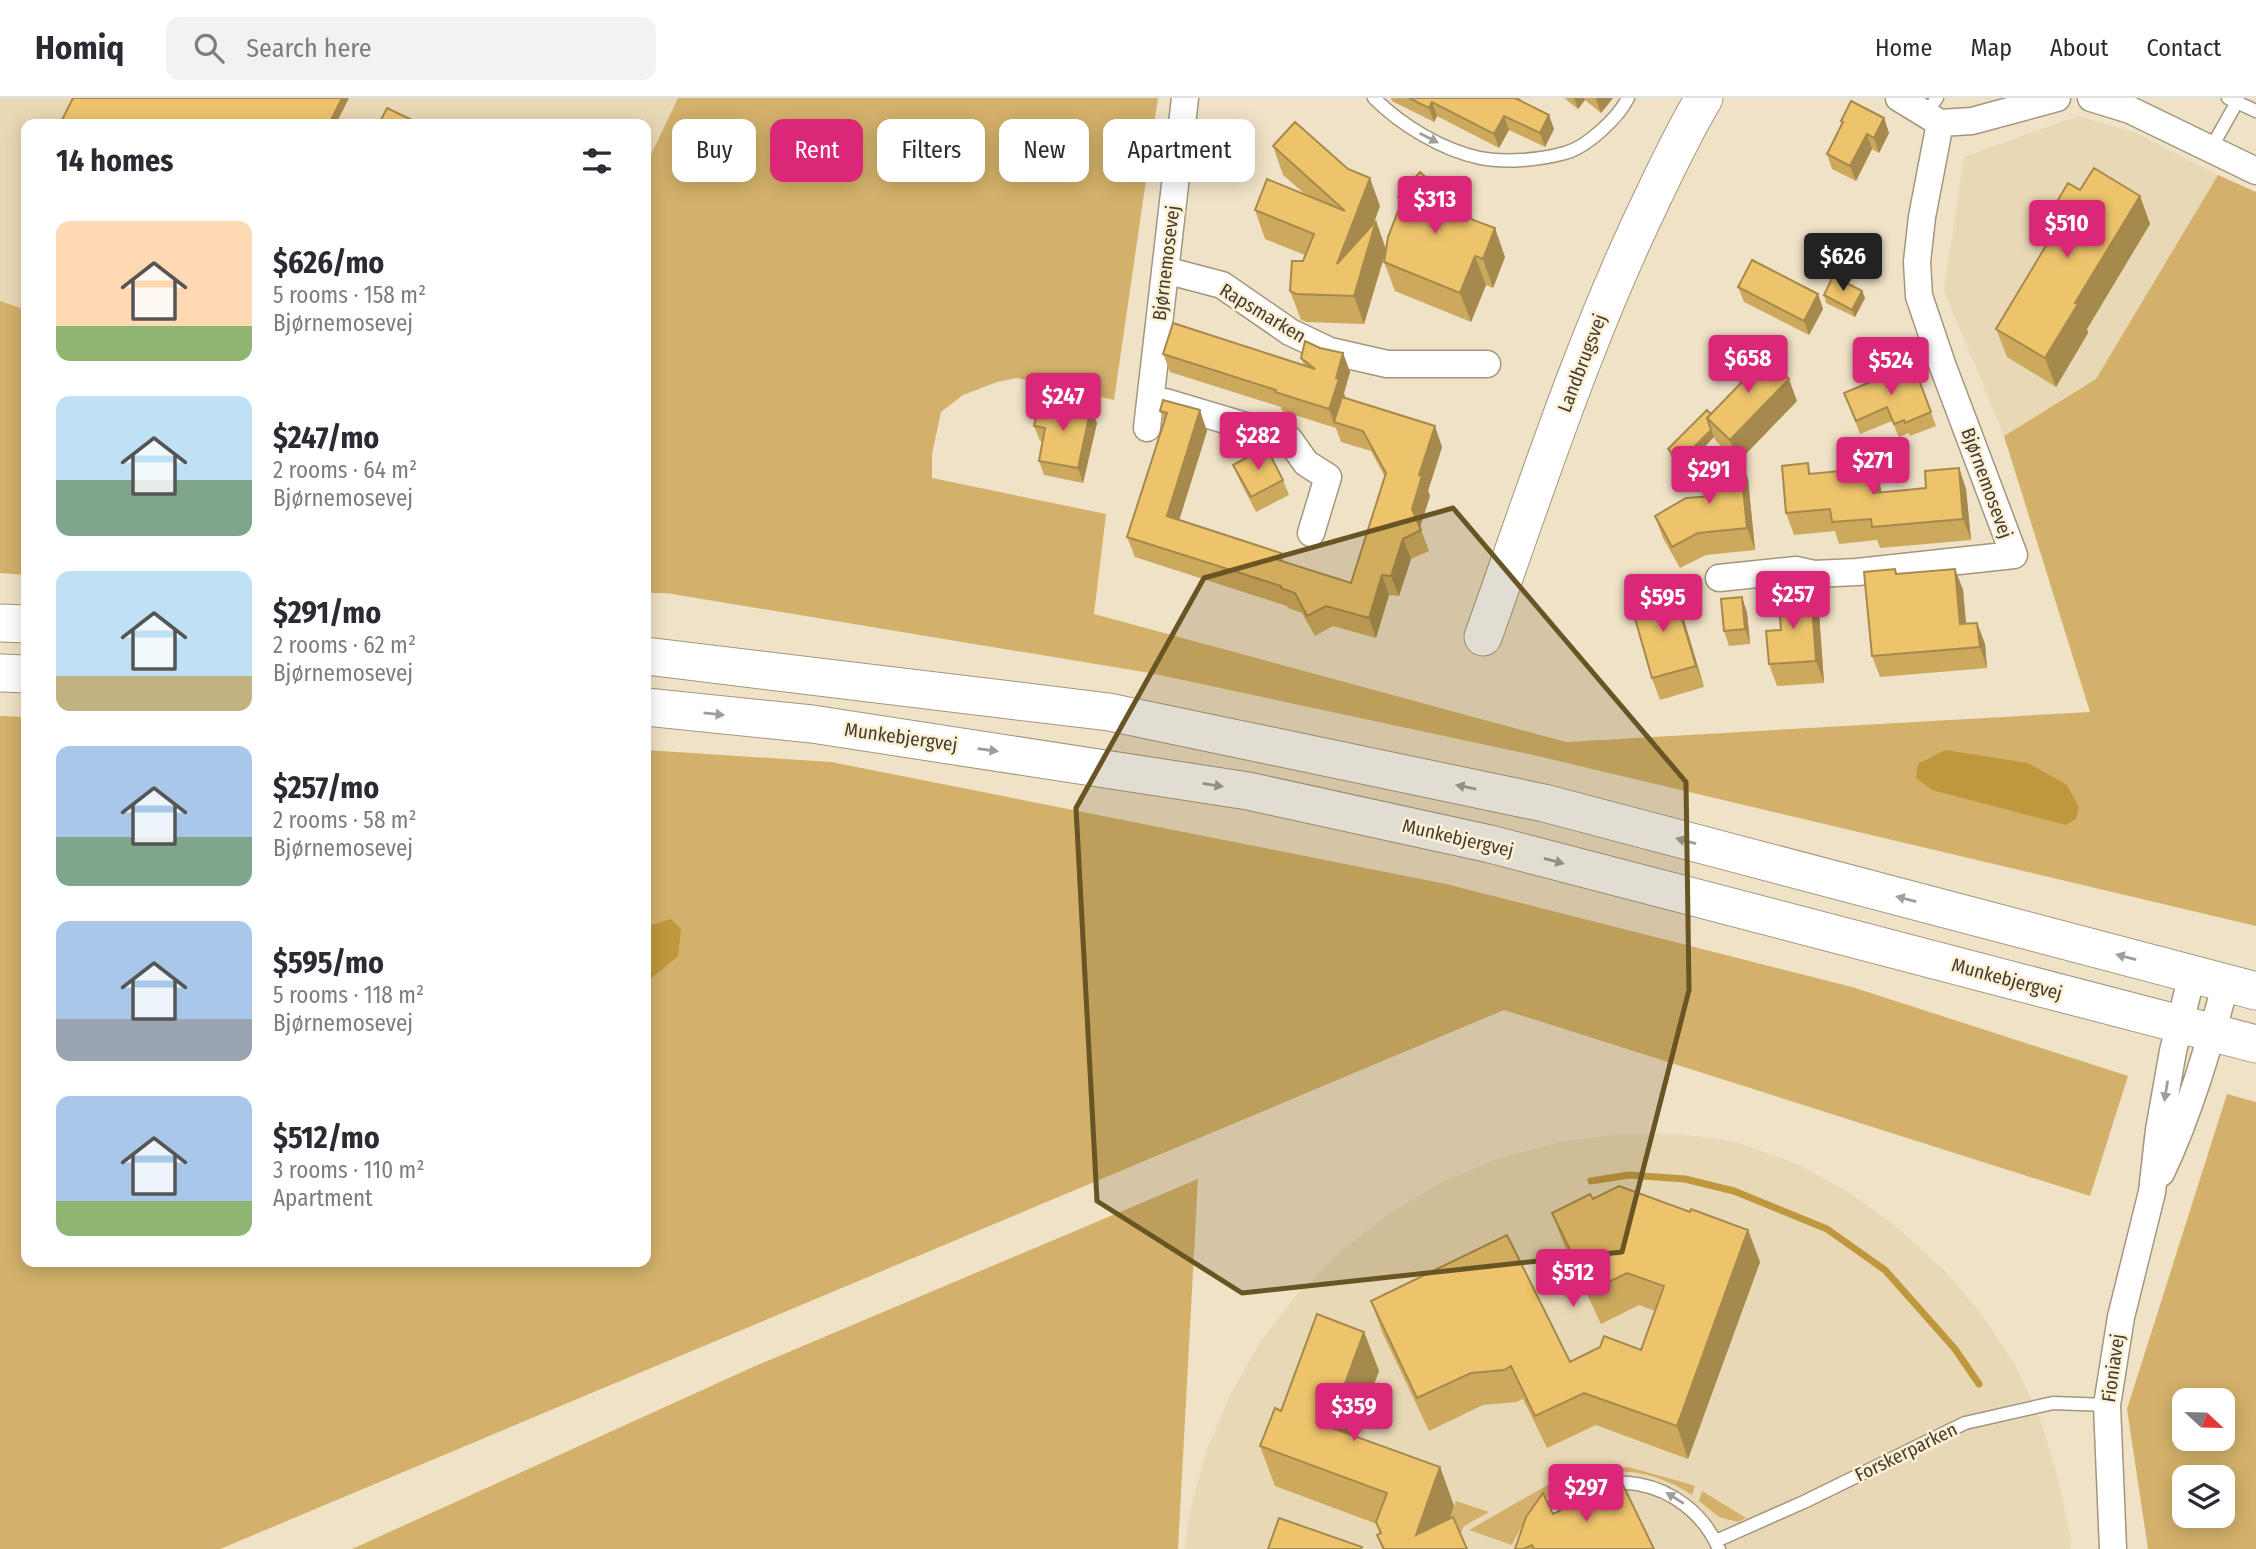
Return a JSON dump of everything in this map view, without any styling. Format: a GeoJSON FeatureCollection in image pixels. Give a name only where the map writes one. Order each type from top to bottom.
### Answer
{"type":"FeatureCollection","features":[{"type":"Feature","properties":{"kind":"street","name":"Bjørnemosevej"},"geometry":{"type":"LineString","coordinates":[[1147,428],[1185,98]]}},
{"type":"Feature","properties":{"kind":"street","name":"Landbrugsvej"},"geometry":{"type":"LineString","coordinates":[[1483,637],[1595,326],[1686,128],[1704,98]]}},
{"type":"Feature","properties":{"kind":"street"},"geometry":{"type":"LineString","coordinates":[[1899,98],[1934,112],[1972,121],[2057,98]]}},
{"type":"Feature","properties":{"kind":"street"},"geometry":{"type":"LineString","coordinates":[[2091,98],[2130,110],[2256,171]]}},
{"type":"Feature","properties":{"kind":"street","name":"Bjørnemosevej"},"geometry":{"type":"LineString","coordinates":[[1719,578],[1796,570],[1814,574],[1857,572],[2014,555],[1919,296],[1917,262],[1934,112]]}},
{"type":"Feature","properties":{"kind":"street","name":"Rapsmarken"},"geometry":{"type":"LineString","coordinates":[[1165,270],[1222,285],[1290,332],[1330,351],[1387,364],[1487,364]]}},
{"type":"Feature","properties":{"kind":"street"},"geometry":{"type":"LineString","coordinates":[[1150,397],[1289,439],[1306,463],[1328,477],[1311,533]]}},
{"type":"Feature","properties":{"kind":"street"},"geometry":{"type":"LineString","coordinates":[[0,623],[21,624]]}},
{"type":"Feature","properties":{"kind":"street"},"geometry":{"type":"LineString","coordinates":[[651,657],[1123,714],[1544,803],[2225,983]]}},
{"type":"Feature","properties":{"kind":"street"},"geometry":{"type":"LineString","coordinates":[[0,673],[21,674]]}},
{"type":"Feature","properties":{"kind":"street","name":"Munkebjergvej"},"geometry":{"type":"LineString","coordinates":[[651,708],[812,724],[1248,791],[1503,847],[2256,1044]]}},
{"type":"Feature","properties":{"kind":"street","name":"Fioniavej"},"geometry":{"type":"LineString","coordinates":[[2113,1549],[2107,1405],[2121,1317],[2152,1192],[2179,1135],[2196,1028],[2225,983]]}},
{"type":"Feature","properties":{"kind":"lane"},"geometry":{"type":"LineString","coordinates":[[1374,98],[1387,111],[1428,139],[1480,158],[1520,160],[1567,153],[1594,137],[1622,109],[1628,98]]}},
{"type":"Feature","properties":{"kind":"lane"},"geometry":{"type":"LineString","coordinates":[[2210,150],[2233,100],[2256,111]]}},
{"type":"Feature","properties":{"kind":"lane","name":"Forskerparken"},"geometry":{"type":"LineString","coordinates":[[1533,1530],[1547,1512],[1573,1494],[1602,1484],[1633,1483],[1664,1491],[1677,1499],[1698,1516],[1717,1545],[1965,1423],[2053,1403],[2107,1405]]}},
{"type":"Feature","properties":{"kind":"highlighted area"},"geometry":{"type":"Polygon","coordinates":[[[1453,508],[1686,782],[1689,990],[1622,1252],[1242,1293],[1097,1201],[1076,808],[1204,578],[1453,508]]]}},
{"type":"Feature","properties":{"kind":"shaded area"},"geometry":{"type":"Polygon","coordinates":[[[0,98],[678,98],[651,155],[651,119],[21,119],[21,308],[0,301],[0,98]]]}},
{"type":"Feature","properties":{"kind":"shaded area"},"geometry":{"type":"Polygon","coordinates":[[[678,98],[1158,98],[1155,119],[1103,119],[1103,182],[1146,182],[1114,400],[1017,378],[997,382],[963,395],[941,412],[932,454],[932,478],[1106,514],[1094,614],[1566,742],[2090,712],[2004,436],[2096,379],[2218,175],[2256,192],[2256,926],[1533,755],[1150,673],[666,593],[651,593],[651,155],[678,98]]]}},
{"type":"Feature","properties":{"kind":"shaded area"},"geometry":{"type":"Polygon","coordinates":[[[2078,116],[2136,133],[2218,175],[2096,379],[2004,436],[1944,290],[1964,157],[2078,116]]]}},
{"type":"Feature","properties":{"kind":"shaded area"},"geometry":{"type":"Polygon","coordinates":[[[0,301],[21,308],[21,575],[0,573],[0,301]]]}},
{"type":"Feature","properties":{"kind":"shaded area"},"geometry":{"type":"Polygon","coordinates":[[[0,716],[21,717],[21,1267],[651,1267],[651,750],[831,762],[1446,884],[1852,987],[2128,1076],[2090,1196],[1504,1010],[220,1549],[0,1549],[0,716]]]}},
{"type":"Feature","properties":{"kind":"shaded area"},"geometry":{"type":"Polygon","coordinates":[[[1945,750],[2028,763],[2067,785],[2079,807],[2076,819],[2066,825],[1932,790],[1916,778],[1918,764],[1945,750]]]}},
{"type":"Feature","properties":{"kind":"shaded area"},"geometry":{"type":"Polygon","coordinates":[[[671,919],[681,929],[678,956],[651,979],[651,925],[671,919]]]}},
{"type":"Feature","properties":{"kind":"shaded area"},"geometry":{"type":"Polygon","coordinates":[[[2227,1094],[2256,1102],[2256,1549],[2148,1549],[2127,1409],[2227,1094]]]}},
{"type":"Feature","properties":{"kind":"shaded area"},"geometry":{"type":"Polygon","coordinates":[[[1620,1134],[1680,1134],[1737,1142],[1799,1165],[1850,1193],[1899,1229],[1945,1271],[1982,1315],[2017,1368],[2041,1422],[2059,1482],[2071,1541],[2070,1549],[1185,1549],[1190,1511],[1206,1452],[1231,1393],[1261,1341],[1298,1293],[1342,1250],[1390,1213],[1442,1182],[1497,1159],[1560,1142],[1620,1134]]]}},
{"type":"Feature","properties":{"kind":"shaded area"},"geometry":{"type":"Polygon","coordinates":[[[1198,1179],[1178,1549],[352,1549],[753,1367],[1198,1179]]]}},
{"type":"Feature","properties":{"kind":"shaded area"},"geometry":{"type":"Polygon","coordinates":[[[1628,1467],[1695,1486],[1692,1495],[1662,1480],[1630,1472],[1598,1473],[1566,1484],[1563,1477],[1572,1473],[1628,1467]]]}},
{"type":"Feature","properties":{"kind":"shaded area"},"geometry":{"type":"Polygon","coordinates":[[[1558,1479],[1561,1487],[1532,1512],[1512,1545],[1469,1530],[1558,1479]]]}},
{"type":"Feature","properties":{"kind":"shaded area"},"geometry":{"type":"Polygon","coordinates":[[[1702,1491],[1746,1518],[1738,1522],[1719,1517],[1699,1501],[1702,1491]]]}},
{"type":"Feature","properties":{"kind":"shaded area"},"geometry":{"type":"Polygon","coordinates":[[[1456,1501],[1489,1512],[1464,1526],[1454,1549],[1440,1547],[1456,1501]]]}},
{"type":"Feature","properties":{"kind":"building"},"geometry":{"type":"Polygon","coordinates":[[[73,98],[342,98],[332,119],[62,119],[73,98]]]}},
{"type":"Feature","properties":{"kind":"building"},"geometry":{"type":"Polygon","coordinates":[[[1409,98],[1515,98],[1549,115],[1540,133],[1504,116],[1494,134],[1432,102],[1429,108],[1409,98]]]}},
{"type":"Feature","properties":{"kind":"building"},"geometry":{"type":"Polygon","coordinates":[[[1851,101],[1884,118],[1874,138],[1867,134],[1850,166],[1827,154],[1851,101]]]}},
{"type":"Feature","properties":{"kind":"building"},"geometry":{"type":"Polygon","coordinates":[[[387,108],[410,119],[382,119],[387,108]]]}},
{"type":"Feature","properties":{"kind":"building"},"geometry":{"type":"Polygon","coordinates":[[[1295,122],[1348,169],[1370,178],[1337,264],[1376,221],[1354,296],[1296,294],[1290,291],[1292,261],[1303,261],[1314,234],[1255,210],[1267,179],[1345,211],[1273,146],[1295,122]]]}},
{"type":"Feature","properties":{"kind":"building"},"geometry":{"type":"Polygon","coordinates":[[[2094,168],[2140,196],[2045,358],[1996,329],[2050,239],[2039,232],[2068,183],[2080,190],[2094,168]]]}},
{"type":"Feature","properties":{"kind":"building"},"geometry":{"type":"Polygon","coordinates":[[[1420,172],[1473,220],[1495,228],[1483,259],[1475,256],[1460,293],[1384,262],[1388,237],[1402,201],[1398,197],[1420,172]]]}},
{"type":"Feature","properties":{"kind":"building"},"geometry":{"type":"Polygon","coordinates":[[[1752,260],[1818,294],[1804,321],[1738,287],[1752,260]]]}},
{"type":"Feature","properties":{"kind":"building"},"geometry":{"type":"Polygon","coordinates":[[[1833,276],[1862,291],[1852,310],[1824,295],[1833,276]]]}},
{"type":"Feature","properties":{"kind":"building"},"geometry":{"type":"Polygon","coordinates":[[[1173,323],[1315,369],[1301,358],[1305,341],[1320,348],[1343,353],[1336,378],[1339,379],[1329,409],[1163,354],[1173,323]]]}},
{"type":"Feature","properties":{"kind":"building"},"geometry":{"type":"Polygon","coordinates":[[[1751,354],[1760,363],[1766,357],[1789,379],[1730,440],[1707,418],[1744,380],[1735,370],[1751,354]]]}},
{"type":"Feature","properties":{"kind":"building"},"geometry":{"type":"Polygon","coordinates":[[[1913,364],[1931,412],[1905,423],[1904,420],[1894,424],[1887,407],[1856,421],[1844,393],[1913,364]]]}},
{"type":"Feature","properties":{"kind":"building"},"geometry":{"type":"Polygon","coordinates":[[[1342,397],[1435,426],[1419,475],[1422,476],[1412,509],[1421,530],[1403,539],[1391,576],[1382,575],[1369,618],[1326,606],[1307,616],[1295,593],[1281,586],[1127,537],[1167,413],[1160,411],[1163,400],[1200,410],[1167,516],[1281,553],[1278,560],[1351,583],[1386,473],[1363,431],[1334,422],[1342,397]]]}},
{"type":"Feature","properties":{"kind":"building"},"geometry":{"type":"Polygon","coordinates":[[[1059,402],[1091,408],[1078,468],[1039,461],[1045,428],[1034,426],[1039,403],[1058,407],[1059,402]]]}},
{"type":"Feature","properties":{"kind":"building"},"geometry":{"type":"Polygon","coordinates":[[[1707,410],[1711,414],[1707,418],[1711,430],[1680,461],[1668,449],[1707,410]]]}},
{"type":"Feature","properties":{"kind":"building"},"geometry":{"type":"Polygon","coordinates":[[[1266,447],[1283,480],[1251,497],[1233,465],[1266,447]]]}},
{"type":"Feature","properties":{"kind":"building"},"geometry":{"type":"Polygon","coordinates":[[[1740,457],[1747,528],[1698,533],[1672,547],[1655,516],[1686,498],[1713,496],[1710,461],[1740,457]]]}},
{"type":"Feature","properties":{"kind":"building"},"geometry":{"type":"Polygon","coordinates":[[[1808,463],[1809,474],[1873,468],[1875,493],[1926,488],[1925,471],[1959,468],[1963,519],[1872,527],[1871,519],[1832,522],[1830,509],[1786,513],[1782,466],[1808,463]]]}},
{"type":"Feature","properties":{"kind":"building"},"geometry":{"type":"Polygon","coordinates":[[[1895,569],[1896,574],[1955,569],[1960,624],[1977,623],[1980,647],[1872,656],[1864,572],[1895,569]]]}},
{"type":"Feature","properties":{"kind":"building"},"geometry":{"type":"Polygon","coordinates":[[[1673,589],[1696,666],[1652,678],[1630,601],[1673,589]]]}},
{"type":"Feature","properties":{"kind":"building"},"geometry":{"type":"Polygon","coordinates":[[[1811,591],[1816,661],[1769,664],[1766,631],[1781,630],[1778,594],[1811,591]]]}},
{"type":"Feature","properties":{"kind":"building"},"geometry":{"type":"Polygon","coordinates":[[[1742,597],[1745,629],[1724,631],[1721,599],[1742,597]]]}},
{"type":"Feature","properties":{"kind":"building"},"geometry":{"type":"Polygon","coordinates":[[[1619,1186],[1748,1230],[1677,1426],[1584,1393],[1535,1416],[1511,1366],[1504,1370],[1471,1373],[1417,1398],[1371,1301],[1507,1235],[1570,1362],[1600,1347],[1604,1336],[1641,1350],[1664,1286],[1627,1273],[1590,1291],[1552,1213],[1590,1194],[1593,1199],[1619,1186]]]}},
{"type":"Feature","properties":{"kind":"building"},"geometry":{"type":"Polygon","coordinates":[[[1317,1314],[1364,1332],[1329,1427],[1440,1467],[1416,1535],[1453,1517],[1467,1549],[1384,1549],[1377,1535],[1381,1533],[1376,1522],[1387,1493],[1260,1446],[1275,1408],[1281,1411],[1317,1314]]]}},
{"type":"Feature","properties":{"kind":"building"},"geometry":{"type":"Polygon","coordinates":[[[1621,1481],[1654,1549],[1534,1549],[1532,1545],[1515,1549],[1526,1517],[1543,1493],[1553,1514],[1621,1481]]]}},
{"type":"Feature","properties":{"kind":"building"},"geometry":{"type":"Polygon","coordinates":[[[1279,1518],[1362,1547],[1268,1549],[1279,1518]]]}},
{"type":"Feature","properties":{"kind":"waterway"},"geometry":{"type":"LineString","coordinates":[[1591,1181],[1629,1175],[1685,1179],[1734,1191],[1827,1229],[1885,1270],[1955,1349],[1979,1384]]}}]}
